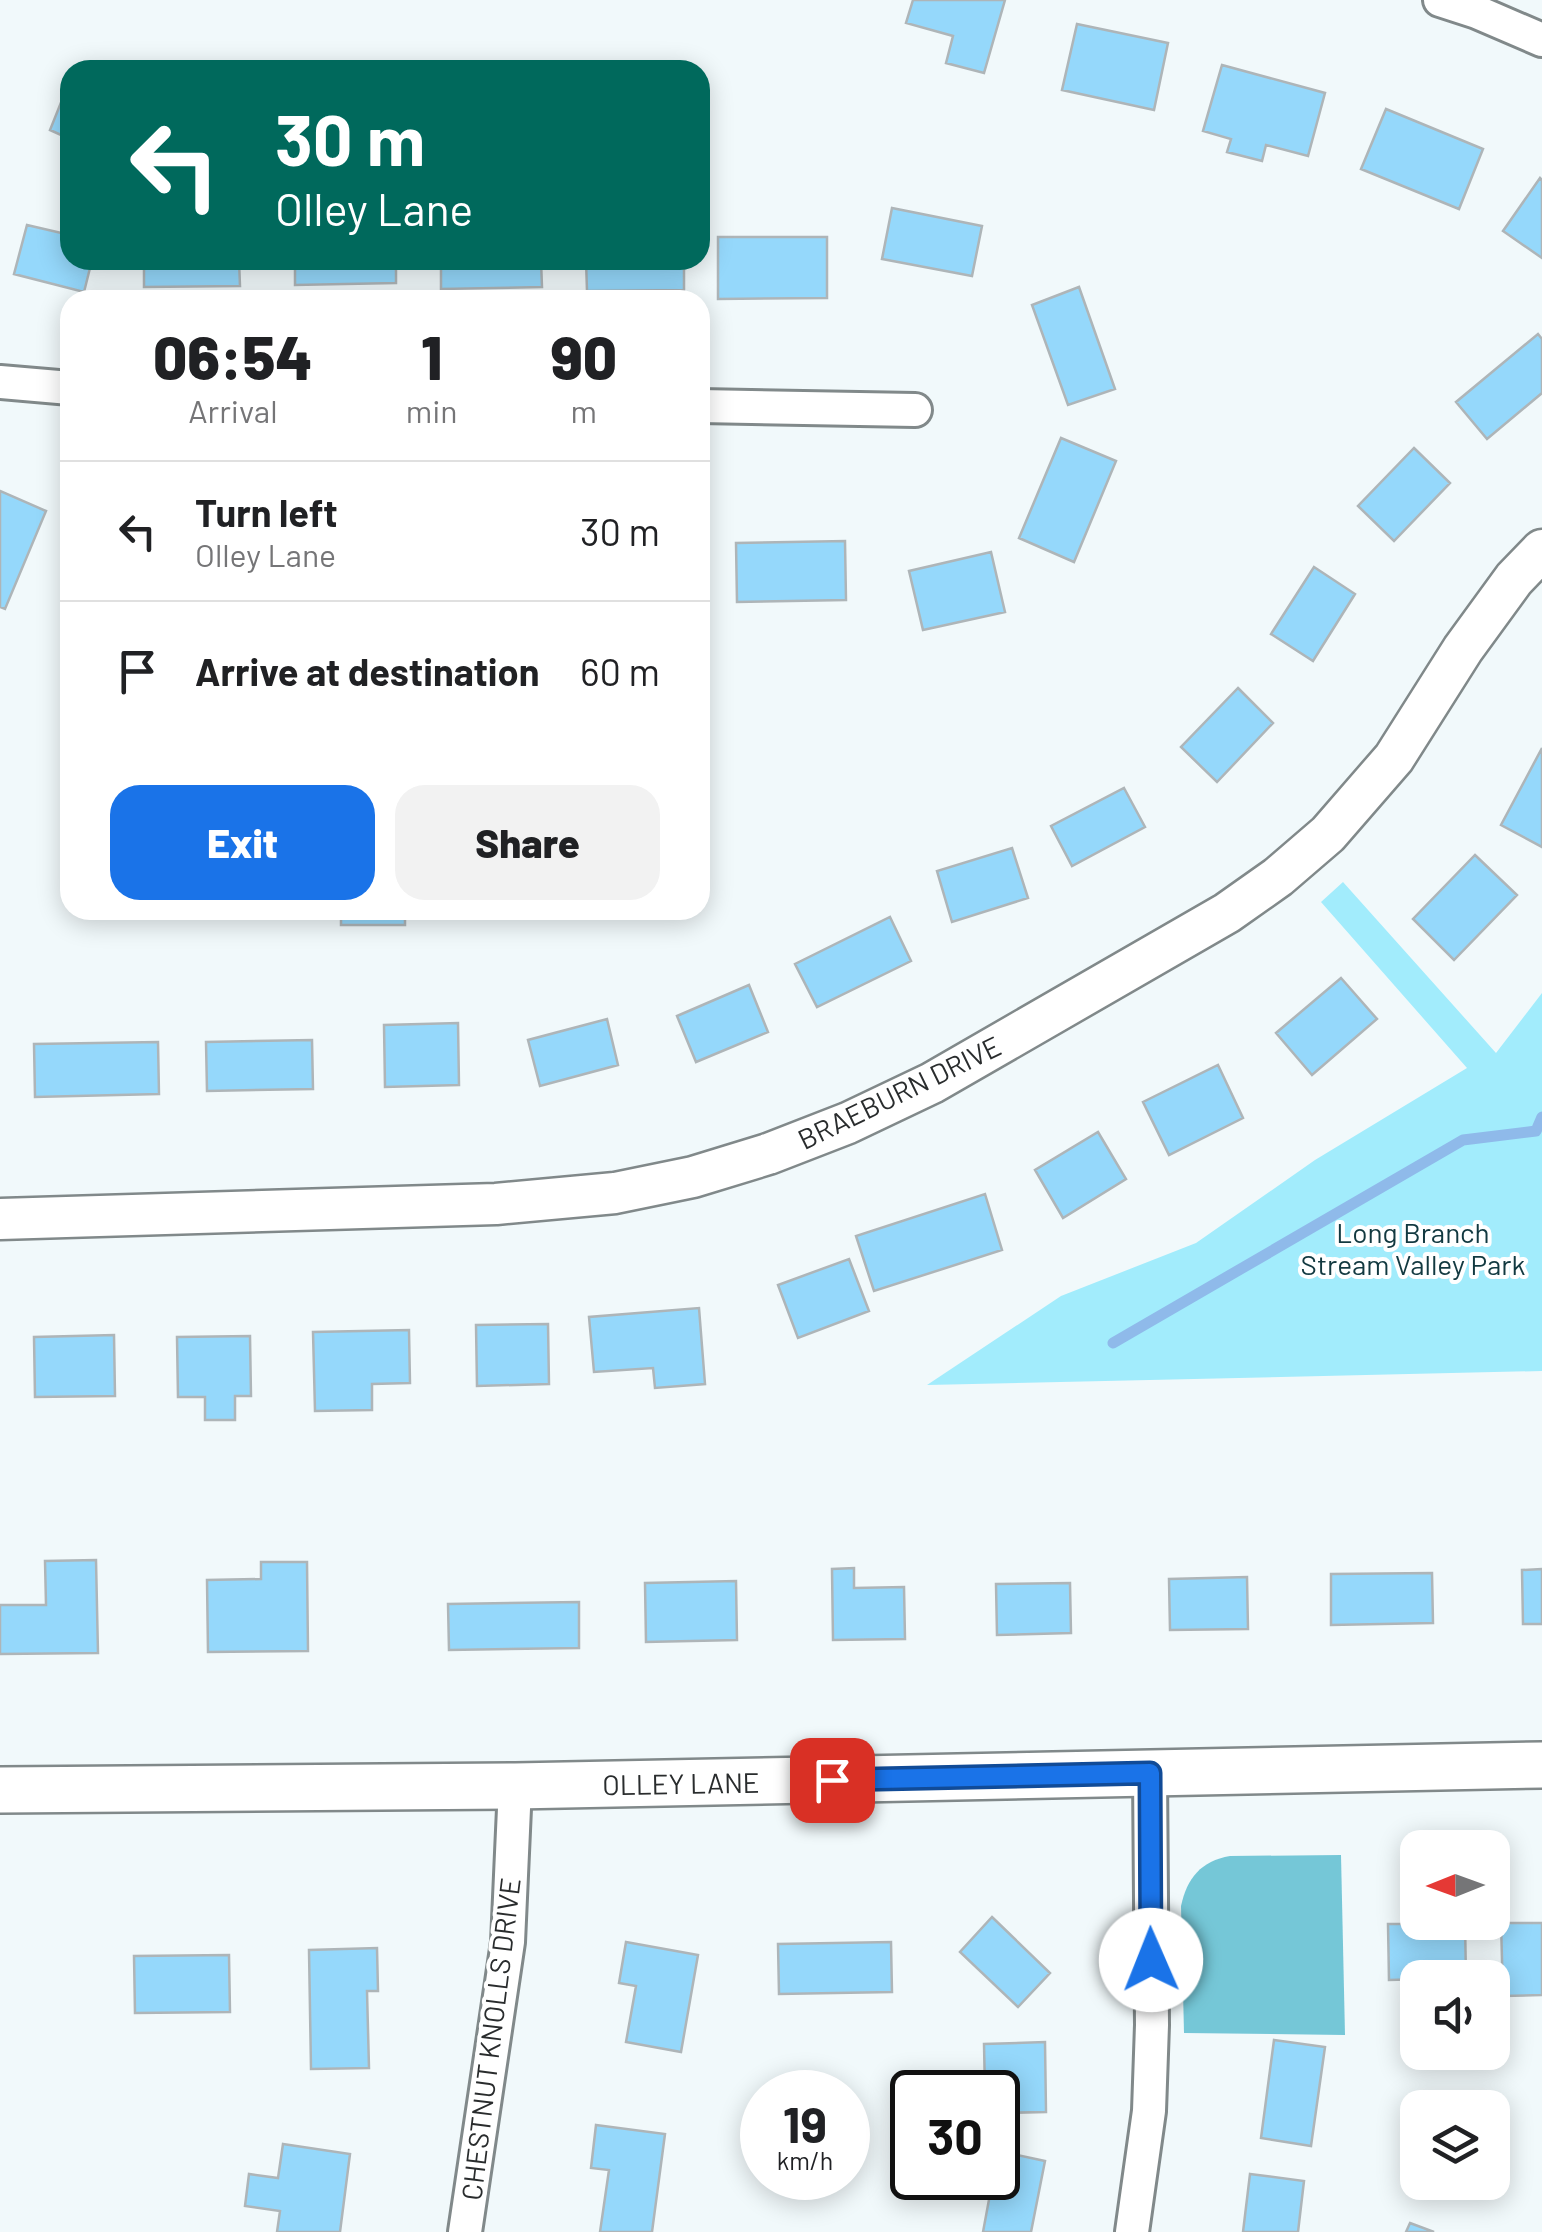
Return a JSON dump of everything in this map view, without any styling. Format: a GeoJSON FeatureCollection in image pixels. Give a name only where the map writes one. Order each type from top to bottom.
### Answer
{"type":"FeatureCollection","features":[{"type":"Feature","properties":{"kind":"main road","name":"OLLEY LANE"},"geometry":{"type":"LineString","coordinates":[[0,1790],[515,1786],[1542,1765]]}},
{"type":"Feature","properties":{"kind":"street"},"geometry":{"type":"LineString","coordinates":[[1440,0],[1542,40]]}},
{"type":"Feature","properties":{"kind":"street"},"geometry":{"type":"LineString","coordinates":[[0,382],[60,387]]}},
{"type":"Feature","properties":{"kind":"street"},"geometry":{"type":"LineString","coordinates":[[710,406],[915,410]]}},
{"type":"Feature","properties":{"kind":"street","name":"BRAEBURN DRIVE"},"geometry":{"type":"LineString","coordinates":[[0,1218],[496,1204],[615,1193],[693,1177],[848,1123],[948,1074],[1228,913],[1278,877],[1328,834],[1394,758],[1462,648],[1542,550]]}},
{"type":"Feature","properties":{"kind":"street"},"geometry":{"type":"LineString","coordinates":[[1132,2232],[1149,2111],[1150,1773]]}},
{"type":"Feature","properties":{"kind":"street","name":"CHESTNUT KNOLLS DRIVE"},"geometry":{"type":"LineString","coordinates":[[465,2232],[508,1942],[515,1786]]}},
{"type":"Feature","properties":{"kind":"green space","name":"Long Branch Stream Valley Park"},"geometry":{"type":"Polygon","coordinates":[[[1343,882],[1496,1053],[1542,993],[1542,1371],[927,1385],[1061,1296],[1196,1243],[1315,1160],[1467,1068],[1321,902],[1343,882]]]}},
{"type":"Feature","properties":{"kind":"shaded area"},"geometry":{"type":"Polygon","coordinates":[[[1341,1855],[1345,2035],[1184,2033],[1181,1906],[1197,1872],[1230,1856],[1341,1855]]]}},
{"type":"Feature","properties":{"kind":"building"},"geometry":{"type":"Polygon","coordinates":[[[913,0],[1005,0],[984,73],[946,63],[953,36],[906,23],[913,0]]]}},
{"type":"Feature","properties":{"kind":"building"},"geometry":{"type":"Polygon","coordinates":[[[1077,24],[1168,43],[1154,110],[1062,90],[1077,24]]]}},
{"type":"Feature","properties":{"kind":"building"},"geometry":{"type":"Polygon","coordinates":[[[1222,65],[1325,93],[1308,156],[1266,145],[1262,161],[1227,152],[1231,139],[1203,131],[1222,65]]]}},
{"type":"Feature","properties":{"kind":"building"},"geometry":{"type":"Polygon","coordinates":[[[60,105],[60,134],[50,130],[60,105]]]}},
{"type":"Feature","properties":{"kind":"building"},"geometry":{"type":"Polygon","coordinates":[[[1386,109],[1483,149],[1459,209],[1361,169],[1386,109]]]}},
{"type":"Feature","properties":{"kind":"building"},"geometry":{"type":"Polygon","coordinates":[[[1542,180],[1542,258],[1503,231],[1542,180]]]}},
{"type":"Feature","properties":{"kind":"building"},"geometry":{"type":"Polygon","coordinates":[[[892,208],[982,226],[972,276],[882,259],[892,208]]]}},
{"type":"Feature","properties":{"kind":"building"},"geometry":{"type":"Polygon","coordinates":[[[27,225],[60,233],[60,270],[90,270],[84,290],[14,274],[27,225]]]}},
{"type":"Feature","properties":{"kind":"building"},"geometry":{"type":"Polygon","coordinates":[[[718,237],[827,237],[827,298],[718,299],[718,237]]]}},
{"type":"Feature","properties":{"kind":"building"},"geometry":{"type":"Polygon","coordinates":[[[144,270],[239,270],[240,286],[144,287],[144,270]]]}},
{"type":"Feature","properties":{"kind":"building"},"geometry":{"type":"Polygon","coordinates":[[[295,270],[396,270],[396,283],[295,285],[295,270]]]}},
{"type":"Feature","properties":{"kind":"building"},"geometry":{"type":"Polygon","coordinates":[[[441,270],[541,270],[542,287],[441,289],[441,270]]]}},
{"type":"Feature","properties":{"kind":"building"},"geometry":{"type":"Polygon","coordinates":[[[586,270],[684,270],[684,290],[587,290],[586,270]]]}},
{"type":"Feature","properties":{"kind":"building"},"geometry":{"type":"Polygon","coordinates":[[[1079,287],[1115,389],[1068,405],[1032,305],[1079,287]]]}},
{"type":"Feature","properties":{"kind":"building"},"geometry":{"type":"Polygon","coordinates":[[[1538,334],[1542,339],[1542,393],[1487,439],[1456,402],[1538,334]]]}},
{"type":"Feature","properties":{"kind":"building"},"geometry":{"type":"Polygon","coordinates":[[[1061,438],[1116,461],[1074,562],[1019,538],[1061,438]]]}},
{"type":"Feature","properties":{"kind":"building"},"geometry":{"type":"Polygon","coordinates":[[[1414,448],[1450,483],[1394,541],[1358,506],[1414,448]]]}},
{"type":"Feature","properties":{"kind":"building"},"geometry":{"type":"Polygon","coordinates":[[[0,491],[46,511],[5,609],[0,607],[0,491]]]}},
{"type":"Feature","properties":{"kind":"building"},"geometry":{"type":"Polygon","coordinates":[[[845,541],[846,600],[737,602],[736,543],[845,541]]]}},
{"type":"Feature","properties":{"kind":"building"},"geometry":{"type":"Polygon","coordinates":[[[991,552],[1005,612],[923,630],[909,571],[991,552]]]}},
{"type":"Feature","properties":{"kind":"building"},"geometry":{"type":"Polygon","coordinates":[[[1314,567],[1355,594],[1313,661],[1271,634],[1314,567]]]}},
{"type":"Feature","properties":{"kind":"building"},"geometry":{"type":"Polygon","coordinates":[[[1238,688],[1273,723],[1217,782],[1181,747],[1238,688]]]}},
{"type":"Feature","properties":{"kind":"building"},"geometry":{"type":"Polygon","coordinates":[[[1542,748],[1542,847],[1501,825],[1542,748]]]}},
{"type":"Feature","properties":{"kind":"building"},"geometry":{"type":"Polygon","coordinates":[[[1124,788],[1145,827],[1072,866],[1051,826],[1124,788]]]}},
{"type":"Feature","properties":{"kind":"building"},"geometry":{"type":"Polygon","coordinates":[[[1012,848],[1028,898],[952,922],[937,871],[1012,848]]]}},
{"type":"Feature","properties":{"kind":"building"},"geometry":{"type":"Polygon","coordinates":[[[1475,855],[1517,895],[1454,960],[1413,919],[1475,855]]]}},
{"type":"Feature","properties":{"kind":"building"},"geometry":{"type":"Polygon","coordinates":[[[890,917],[911,961],[817,1007],[795,964],[890,917]]]}},
{"type":"Feature","properties":{"kind":"building"},"geometry":{"type":"Polygon","coordinates":[[[341,920],[405,920],[405,925],[341,925],[341,920]]]}},
{"type":"Feature","properties":{"kind":"building"},"geometry":{"type":"Polygon","coordinates":[[[1341,978],[1377,1019],[1312,1075],[1276,1033],[1341,978]]]}},
{"type":"Feature","properties":{"kind":"building"},"geometry":{"type":"Polygon","coordinates":[[[749,985],[768,1032],[696,1062],[677,1016],[749,985]]]}},
{"type":"Feature","properties":{"kind":"building"},"geometry":{"type":"Polygon","coordinates":[[[607,1019],[618,1065],[540,1086],[528,1040],[607,1019]]]}},
{"type":"Feature","properties":{"kind":"building"},"geometry":{"type":"Polygon","coordinates":[[[458,1023],[459,1085],[385,1087],[384,1025],[458,1023]]]}},
{"type":"Feature","properties":{"kind":"building"},"geometry":{"type":"Polygon","coordinates":[[[312,1040],[313,1089],[207,1091],[206,1042],[312,1040]]]}},
{"type":"Feature","properties":{"kind":"building"},"geometry":{"type":"Polygon","coordinates":[[[158,1042],[159,1094],[35,1097],[34,1044],[158,1042]]]}},
{"type":"Feature","properties":{"kind":"building"},"geometry":{"type":"Polygon","coordinates":[[[1218,1065],[1243,1118],[1169,1155],[1143,1102],[1218,1065]]]}},
{"type":"Feature","properties":{"kind":"building"},"geometry":{"type":"Polygon","coordinates":[[[1098,1132],[1126,1179],[1063,1218],[1035,1170],[1098,1132]]]}},
{"type":"Feature","properties":{"kind":"building"},"geometry":{"type":"Polygon","coordinates":[[[985,1194],[1002,1250],[874,1291],[856,1236],[985,1194]]]}},
{"type":"Feature","properties":{"kind":"building"},"geometry":{"type":"Polygon","coordinates":[[[849,1259],[869,1311],[798,1338],[778,1285],[849,1259]]]}},
{"type":"Feature","properties":{"kind":"building"},"geometry":{"type":"Polygon","coordinates":[[[699,1308],[705,1384],[655,1388],[653,1368],[594,1372],[589,1317],[699,1308]]]}},
{"type":"Feature","properties":{"kind":"building"},"geometry":{"type":"Polygon","coordinates":[[[548,1324],[549,1384],[477,1386],[476,1325],[548,1324]]]}},
{"type":"Feature","properties":{"kind":"building"},"geometry":{"type":"Polygon","coordinates":[[[409,1330],[410,1383],[372,1384],[372,1410],[315,1411],[313,1332],[409,1330]]]}},
{"type":"Feature","properties":{"kind":"building"},"geometry":{"type":"Polygon","coordinates":[[[114,1335],[115,1396],[35,1397],[34,1337],[114,1335]]]}},
{"type":"Feature","properties":{"kind":"building"},"geometry":{"type":"Polygon","coordinates":[[[250,1336],[251,1396],[235,1396],[235,1420],[205,1420],[205,1397],[178,1397],[177,1337],[250,1336]]]}},
{"type":"Feature","properties":{"kind":"building"},"geometry":{"type":"Polygon","coordinates":[[[96,1560],[98,1653],[0,1654],[0,1605],[46,1605],[45,1561],[96,1560]]]}},
{"type":"Feature","properties":{"kind":"building"},"geometry":{"type":"Polygon","coordinates":[[[261,1562],[307,1562],[308,1651],[208,1652],[207,1580],[261,1579],[261,1562]]]}},
{"type":"Feature","properties":{"kind":"building"},"geometry":{"type":"Polygon","coordinates":[[[854,1568],[854,1588],[904,1587],[905,1639],[833,1640],[832,1569],[854,1568]]]}},
{"type":"Feature","properties":{"kind":"building"},"geometry":{"type":"Polygon","coordinates":[[[1542,1569],[1542,1624],[1523,1624],[1522,1570],[1542,1569]]]}},
{"type":"Feature","properties":{"kind":"building"},"geometry":{"type":"Polygon","coordinates":[[[1432,1573],[1433,1623],[1331,1625],[1331,1574],[1432,1573]]]}},
{"type":"Feature","properties":{"kind":"building"},"geometry":{"type":"Polygon","coordinates":[[[1247,1577],[1248,1629],[1170,1630],[1169,1579],[1247,1577]]]}},
{"type":"Feature","properties":{"kind":"building"},"geometry":{"type":"Polygon","coordinates":[[[736,1581],[737,1640],[646,1642],[645,1583],[736,1581]]]}},
{"type":"Feature","properties":{"kind":"building"},"geometry":{"type":"Polygon","coordinates":[[[1070,1583],[1071,1633],[997,1635],[996,1584],[1070,1583]]]}},
{"type":"Feature","properties":{"kind":"building"},"geometry":{"type":"Polygon","coordinates":[[[579,1602],[579,1648],[449,1650],[448,1604],[579,1602]]]}},
{"type":"Feature","properties":{"kind":"building"},"geometry":{"type":"Polygon","coordinates":[[[992,1917],[1050,1973],[1018,2007],[960,1952],[992,1917]]]}},
{"type":"Feature","properties":{"kind":"building"},"geometry":{"type":"Polygon","coordinates":[[[1510,1923],[1542,1923],[1542,1995],[1510,1996],[1510,1960],[1502,1960],[1501,1940],[1510,1940],[1510,1923]]]}},
{"type":"Feature","properties":{"kind":"building"},"geometry":{"type":"Polygon","coordinates":[[[1388,1924],[1400,1924],[1400,1940],[1465,1940],[1466,1960],[1400,1960],[1400,1980],[1389,1980],[1388,1924]]]}},
{"type":"Feature","properties":{"kind":"building"},"geometry":{"type":"Polygon","coordinates":[[[626,1942],[698,1955],[681,2052],[626,2042],[636,1986],[619,1983],[626,1942]]]}},
{"type":"Feature","properties":{"kind":"building"},"geometry":{"type":"Polygon","coordinates":[[[891,1942],[892,1992],[779,1994],[778,1944],[891,1942]]]}},
{"type":"Feature","properties":{"kind":"building"},"geometry":{"type":"Polygon","coordinates":[[[377,1948],[378,1991],[367,1991],[369,2068],[311,2069],[309,1950],[377,1948]]]}},
{"type":"Feature","properties":{"kind":"building"},"geometry":{"type":"Polygon","coordinates":[[[229,1955],[230,2012],[135,2013],[134,1956],[229,1955]]]}},
{"type":"Feature","properties":{"kind":"building"},"geometry":{"type":"Polygon","coordinates":[[[1274,2040],[1325,2047],[1311,2146],[1261,2138],[1274,2040]]]}},
{"type":"Feature","properties":{"kind":"building"},"geometry":{"type":"Polygon","coordinates":[[[1045,2042],[1046,2112],[1020,2113],[1020,2070],[985,2070],[984,2044],[1045,2042]]]}},
{"type":"Feature","properties":{"kind":"building"},"geometry":{"type":"Polygon","coordinates":[[[596,2125],[665,2134],[652,2232],[600,2232],[609,2170],[591,2168],[596,2125]]]}},
{"type":"Feature","properties":{"kind":"building"},"geometry":{"type":"Polygon","coordinates":[[[283,2144],[350,2154],[340,2232],[277,2232],[280,2211],[245,2206],[249,2174],[278,2178],[283,2144]]]}},
{"type":"Feature","properties":{"kind":"building"},"geometry":{"type":"Polygon","coordinates":[[[1020,2156],[1045,2161],[1031,2232],[983,2232],[989,2200],[1020,2200],[1020,2156]]]}},
{"type":"Feature","properties":{"kind":"building"},"geometry":{"type":"Polygon","coordinates":[[[1250,2174],[1304,2181],[1298,2232],[1243,2232],[1250,2174]]]}},
{"type":"Feature","properties":{"kind":"building"},"geometry":{"type":"Polygon","coordinates":[[[1410,2223],[1434,2232],[1406,2232],[1410,2223]]]}},
{"type":"Feature","properties":{"kind":"waterway"},"geometry":{"type":"LineString","coordinates":[[1113,1343],[1463,1140],[1536,1131],[1542,1117]]}},
{"type":"Feature","properties":{"kind":"route"},"geometry":{"type":"LineString","coordinates":[[832,1780],[1150,1773],[1151,1960]]}}]}
